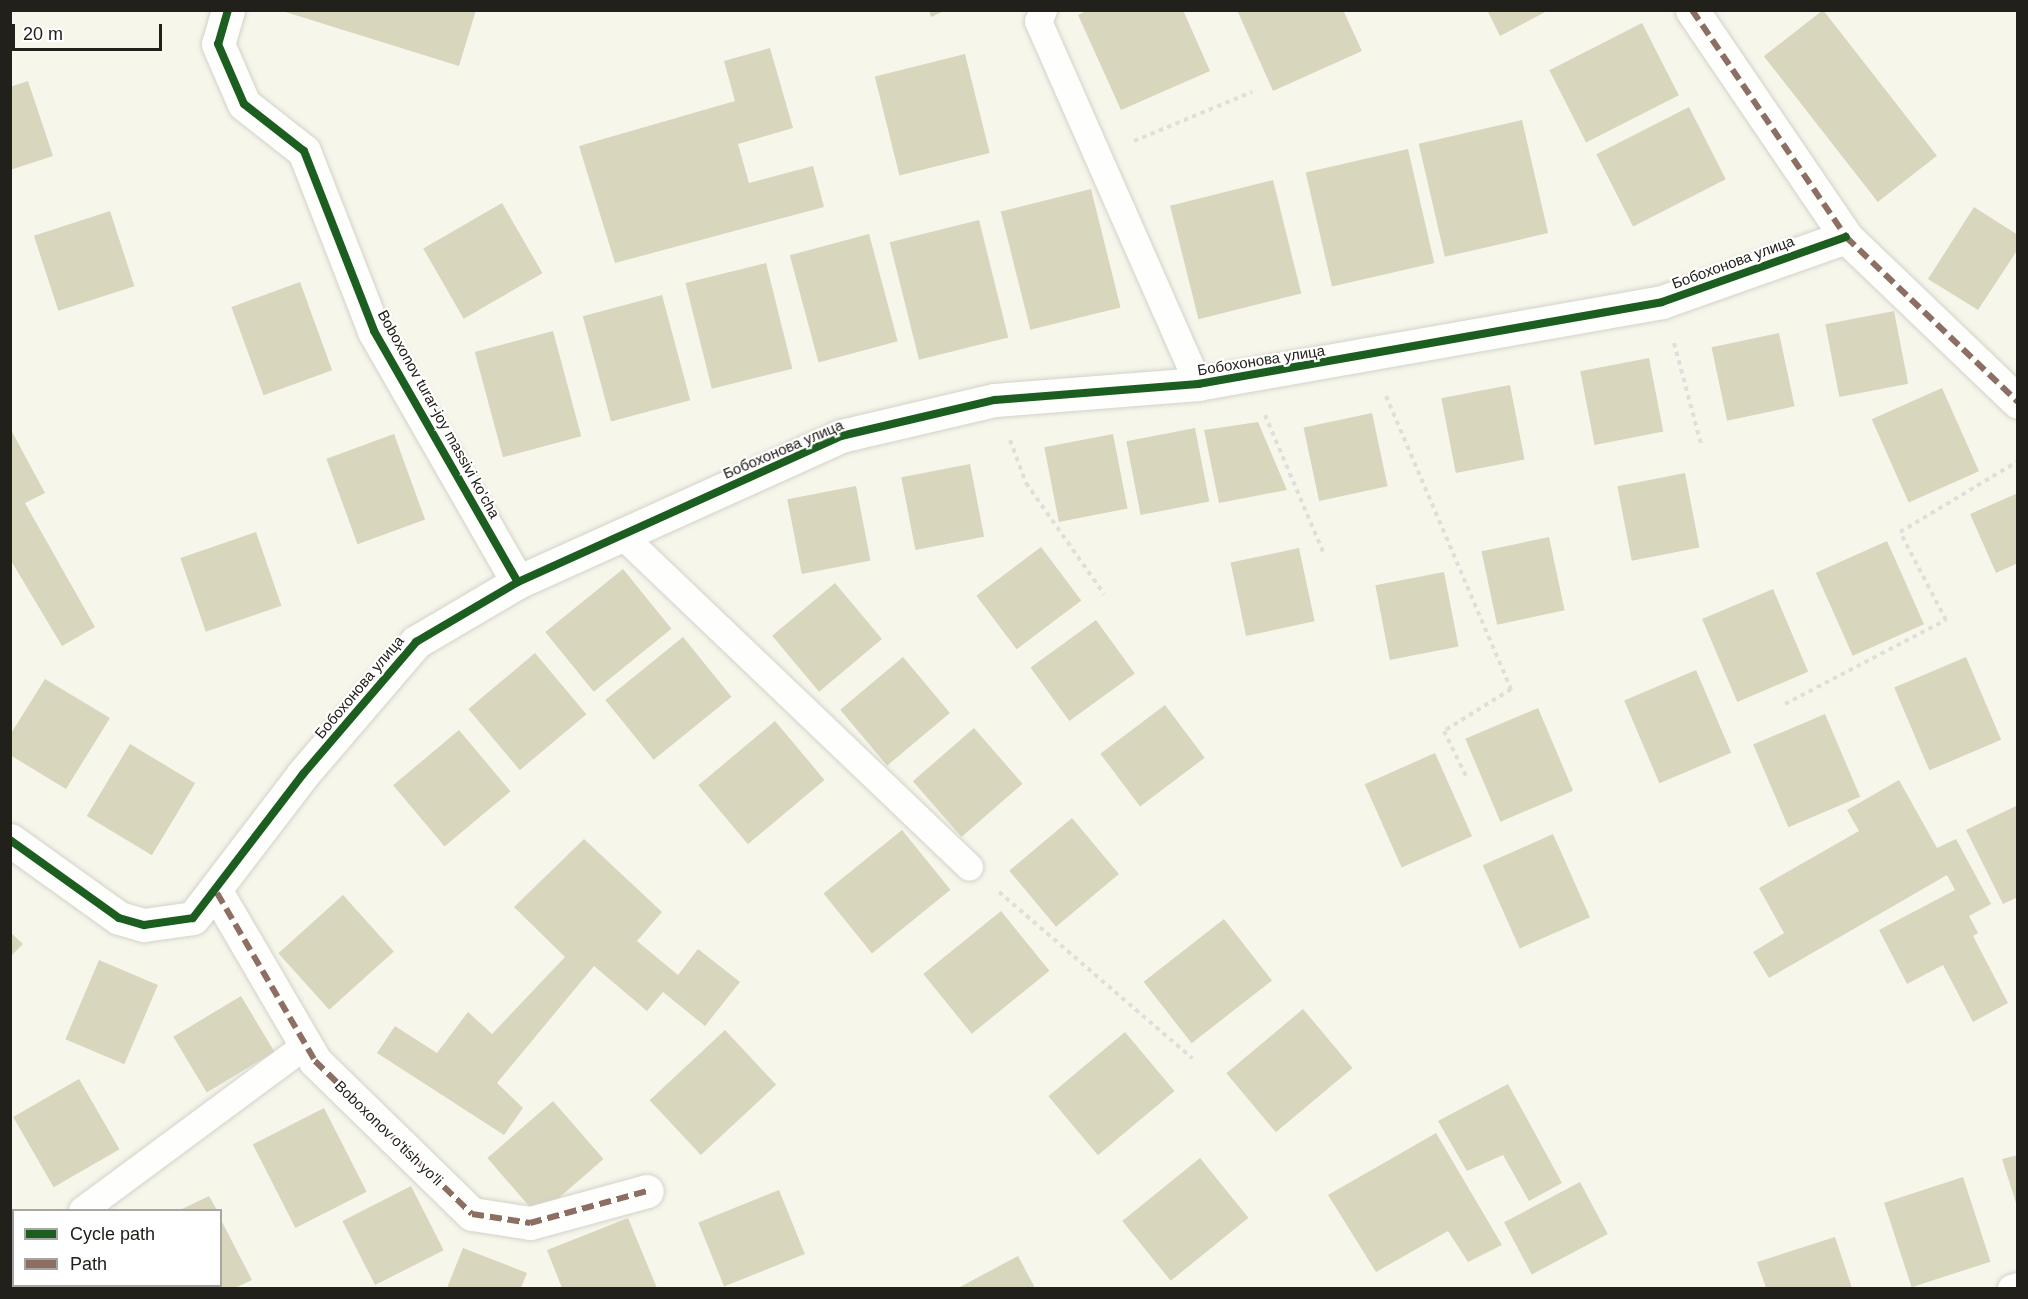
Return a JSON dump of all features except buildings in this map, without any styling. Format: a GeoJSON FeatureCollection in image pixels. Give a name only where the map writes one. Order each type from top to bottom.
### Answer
{"type":"FeatureCollection","features":[{"type":"Feature","properties":{"kind":"street","name":"Boboxonov turar-joy massivi ko'cha"},"geometry":{"type":"LineString","coordinates":[[228,10],[218,44],[244,104],[304,151],[374,331],[518,582]]}},
{"type":"Feature","properties":{"kind":"street"},"geometry":{"type":"LineString","coordinates":[[1692,10],[1846,237],[2018,402]]}},
{"type":"Feature","properties":{"kind":"street","name":"Бобохонова улица"},"geometry":{"type":"LineString","coordinates":[[10,840],[119,918],[144,926],[193,918],[217,893],[303,774],[416,642],[518,582],[841,436],[995,400],[1198,384],[1369,356],[1662,302],[1846,237]]}},
{"type":"Feature","properties":{"kind":"street","name":"Boboxonov o'tish yo'li"},"geometry":{"type":"LineString","coordinates":[[217,893],[304,1046],[472,1214],[530,1223],[647,1191]]}},
{"type":"Feature","properties":{"kind":"lane"},"geometry":{"type":"LineString","coordinates":[[1043,10],[1038,21],[1198,384]]}},
{"type":"Feature","properties":{"kind":"lane"},"geometry":{"type":"LineString","coordinates":[[622,535],[969,867]]}},
{"type":"Feature","properties":{"kind":"lane"},"geometry":{"type":"LineString","coordinates":[[83,1209],[304,1046]]}},
{"type":"Feature","properties":{"kind":"lane"},"geometry":{"type":"LineString","coordinates":[[2011,1288],[2018,1286]]}},
{"type":"Feature","properties":{"kind":"path"},"geometry":{"type":"LineString","coordinates":[[1098,156],[1252,92]]}},
{"type":"Feature","properties":{"kind":"path"},"geometry":{"type":"LineString","coordinates":[[1662,302],[1701,444]]}},
{"type":"Feature","properties":{"kind":"path"},"geometry":{"type":"LineString","coordinates":[[1369,356],[1510,689],[1444,731],[1467,778]]}},
{"type":"Feature","properties":{"kind":"path"},"geometry":{"type":"LineString","coordinates":[[1248,376],[1324,554]]}},
{"type":"Feature","properties":{"kind":"path"},"geometry":{"type":"LineString","coordinates":[[995,400],[1026,483],[1104,594]]}},
{"type":"Feature","properties":{"kind":"path"},"geometry":{"type":"LineString","coordinates":[[1785,704],[1946,620],[1900,532],[2018,461]]}},
{"type":"Feature","properties":{"kind":"path"},"geometry":{"type":"LineString","coordinates":[[969,867],[1192,1058]]}},
{"type":"Feature","properties":{"kind":"marked path"},"geometry":{"type":"LineString","coordinates":[[1692,10],[1846,237],[2018,402]]}},
{"type":"Feature","properties":{"kind":"marked path"},"geometry":{"type":"LineString","coordinates":[[217,893],[315,1061],[472,1214],[530,1223],[647,1191]]}},
{"type":"Feature","properties":{"kind":"cycle path"},"geometry":{"type":"LineString","coordinates":[[228,10],[218,44],[244,104],[304,151],[374,331],[518,582]]}},
{"type":"Feature","properties":{"kind":"cycle path"},"geometry":{"type":"LineString","coordinates":[[10,840],[119,918],[144,925],[193,918],[303,774],[416,642],[518,582],[841,436],[995,400],[1198,384],[1662,302],[1846,237]]}}]}
